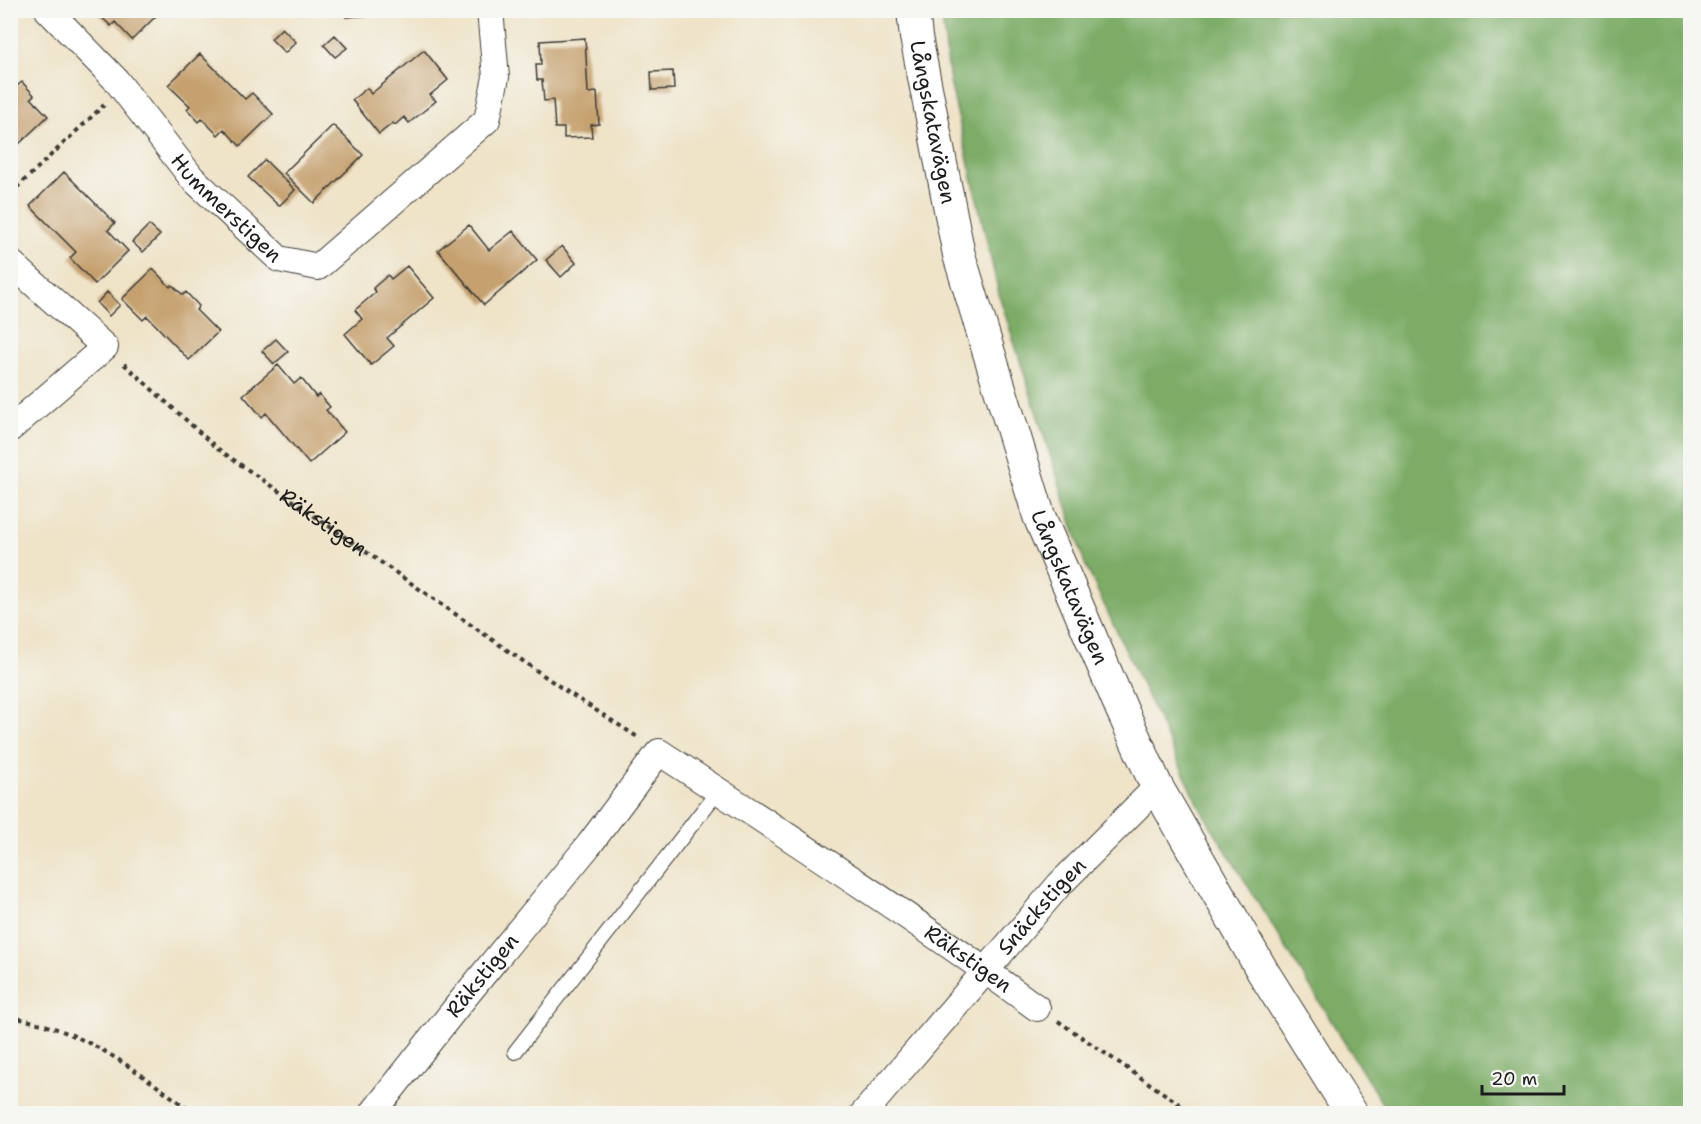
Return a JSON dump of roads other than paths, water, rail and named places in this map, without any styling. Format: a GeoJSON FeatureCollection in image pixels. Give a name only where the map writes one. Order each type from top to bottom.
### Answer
{"type":"FeatureCollection","features":[{"type":"Feature","properties":{"kind":"street","name":"Hummerstigen"},"geometry":{"type":"LineString","coordinates":[[48,10],[122,88],[192,178],[279,259],[318,267],[487,120],[495,76],[490,10]]}},
{"type":"Feature","properties":{"kind":"street","name":"Långskatavägen"},"geometry":{"type":"LineString","coordinates":[[913,10],[916,37],[960,255],[1039,516],[1157,787],[1263,972],[1352,1113]]}},
{"type":"Feature","properties":{"kind":"street"},"geometry":{"type":"LineString","coordinates":[[10,262],[105,347],[10,429]]}},
{"type":"Feature","properties":{"kind":"street","name":"Räkstigen"},"geometry":{"type":"LineString","coordinates":[[372,1113],[589,845],[659,752],[986,970],[1037,1008]]}},
{"type":"Feature","properties":{"kind":"street","name":"Snäckstigen"},"geometry":{"type":"LineString","coordinates":[[864,1113],[1059,885],[1157,787]]}},
{"type":"Feature","properties":{"kind":"lane"},"geometry":{"type":"LineString","coordinates":[[515,1052],[718,791]]}}]}
